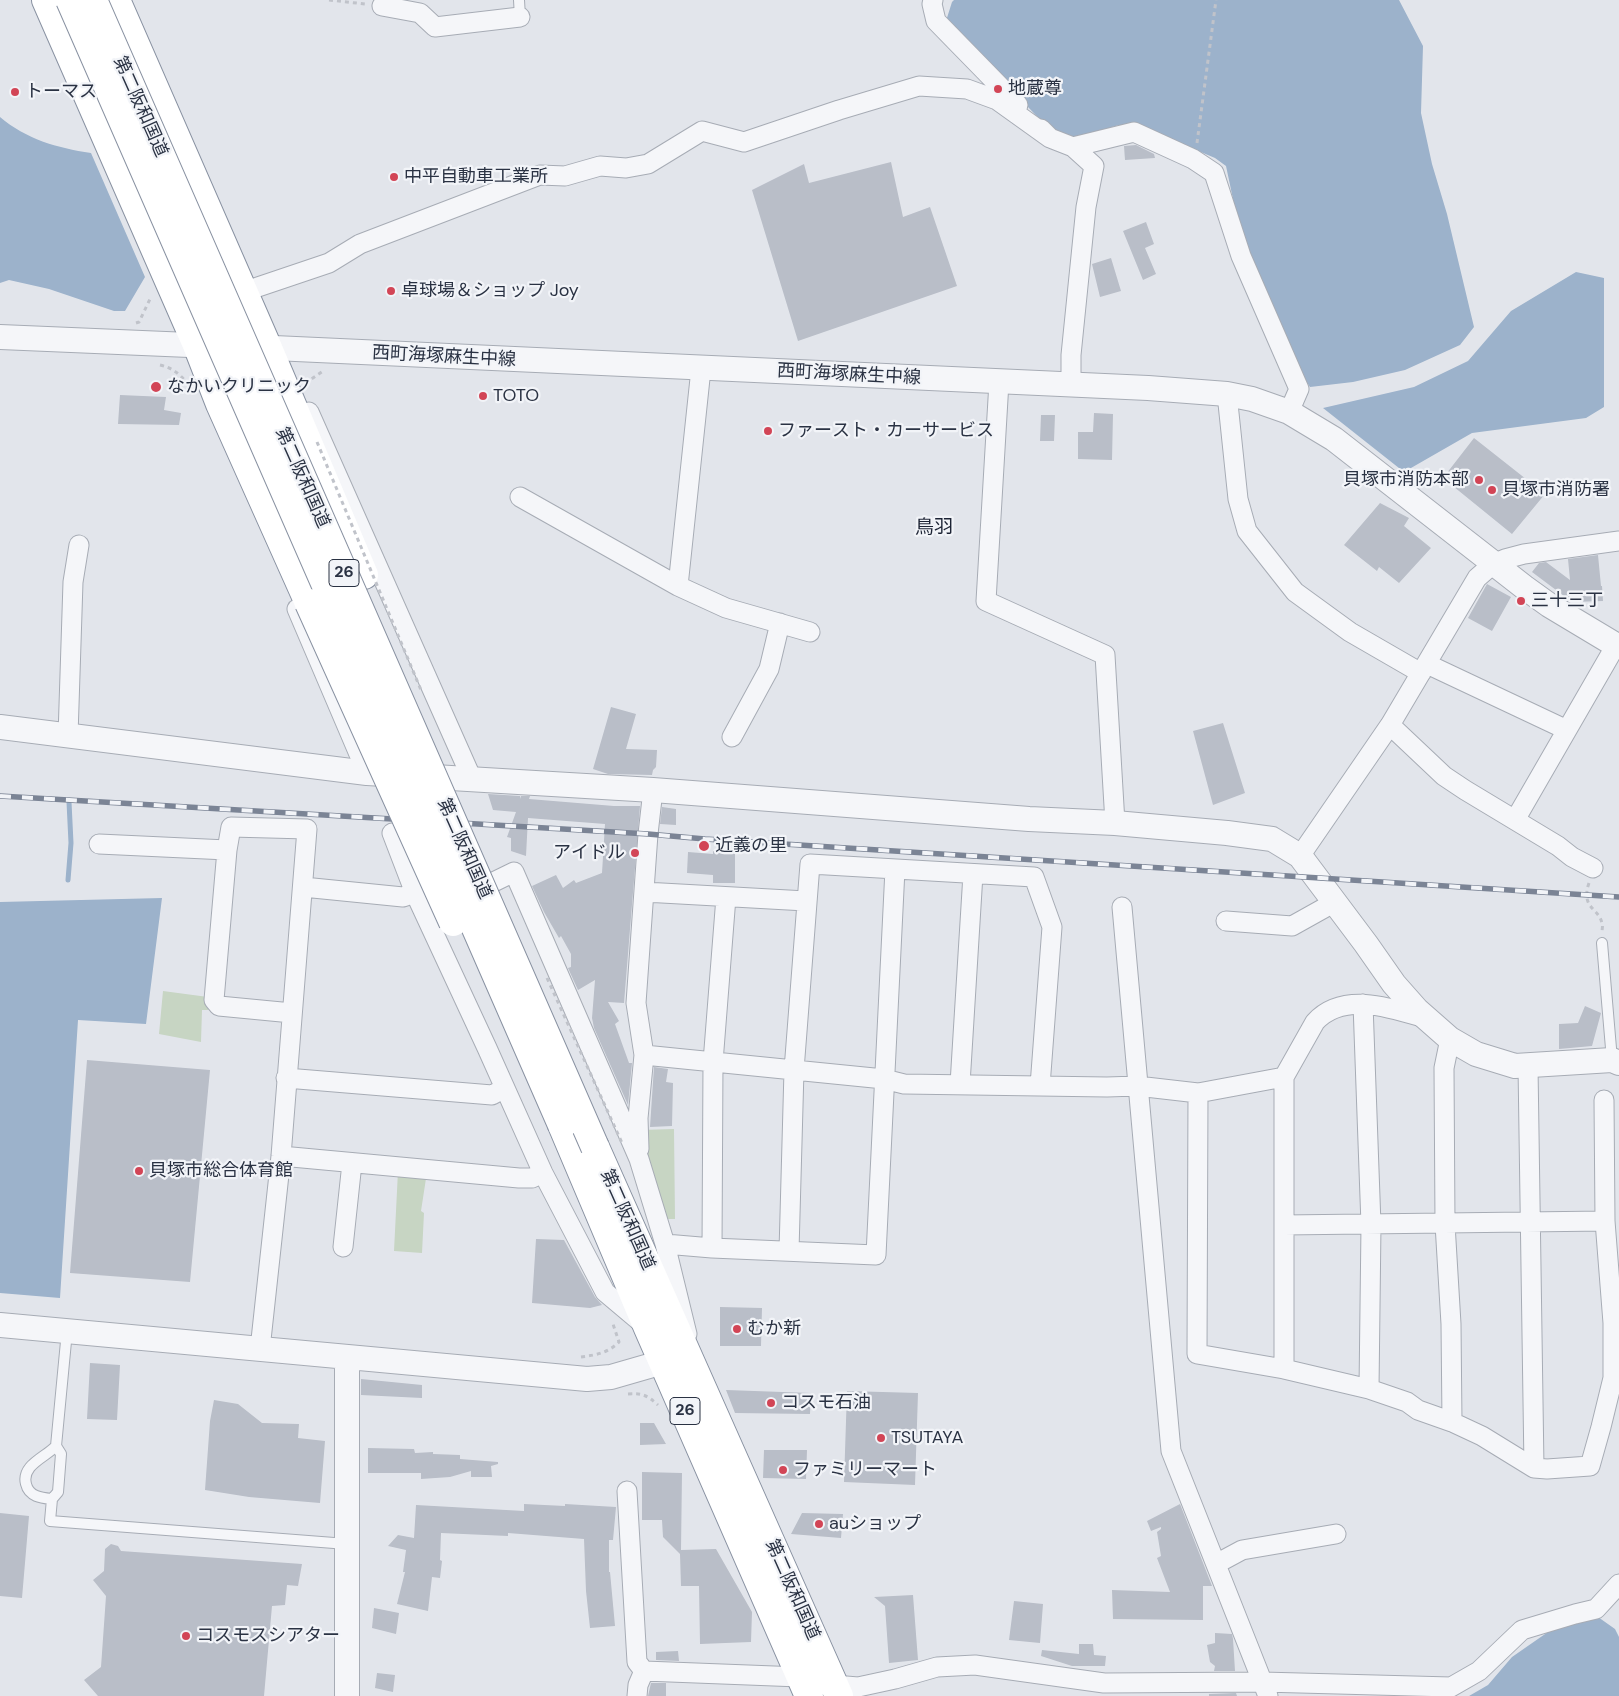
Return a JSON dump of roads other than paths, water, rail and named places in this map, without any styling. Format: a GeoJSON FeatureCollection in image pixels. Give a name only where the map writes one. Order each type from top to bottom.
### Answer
{"type":"FeatureCollection","features":[{"type":"Feature","properties":{"kind":"highway"},"geometry":{"type":"LineString","coordinates":[[46,0],[197,345],[220,404],[309,603],[555,1129]]}},
{"type":"Feature","properties":{"kind":"highway","name":"第二阪和国道"},"geometry":{"type":"LineString","coordinates":[[70,0],[555,1129],[588,1187],[648,1328],[673,1354],[836,1691]]}},
{"type":"Feature","properties":{"kind":"highway","name":"第二阪和国道"},"geometry":{"type":"LineString","coordinates":[[93,0],[608,1144],[636,1242],[673,1354],[805,1686]]}},
{"type":"Feature","properties":{"kind":"highway"},"geometry":{"type":"LineString","coordinates":[[116,0],[268,348],[297,391],[364,575],[608,1144]]}},
{"type":"Feature","properties":{"kind":"street"},"geometry":{"type":"LineString","coordinates":[[930,1],[936,21],[1050,138]]}},
{"type":"Feature","properties":{"kind":"street"},"geometry":{"type":"LineString","coordinates":[[382,6],[420,13],[435,27],[520,8]]}},
{"type":"Feature","properties":{"kind":"street"},"geometry":{"type":"LineString","coordinates":[[243,292],[329,263],[360,244],[540,175],[565,176],[600,166],[626,168],[648,164],[702,131],[744,142],[839,110],[919,86],[967,89],[997,100],[1050,138],[1072,147],[1094,166],[1086,207],[1071,355],[1072,385]]}},
{"type":"Feature","properties":{"kind":"street"},"geometry":{"type":"LineString","coordinates":[[1072,147],[1134,132],[1193,159],[1214,173],[1241,256],[1299,389],[1289,412]]}},
{"type":"Feature","properties":{"kind":"street","name":"西町海塚麻生中線"},"geometry":{"type":"LineString","coordinates":[[0,337],[1072,385],[1227,394],[1252,399],[1289,412],[1334,439],[1464,539],[1493,564],[1550,606],[1617,646]]}},
{"type":"Feature","properties":{"kind":"street"},"geometry":{"type":"LineString","coordinates":[[678,586],[701,369]]}},
{"type":"Feature","properties":{"kind":"street"},"geometry":{"type":"LineString","coordinates":[[999,382],[986,601],[1105,655],[1115,823]]}},
{"type":"Feature","properties":{"kind":"street"},"geometry":{"type":"LineString","coordinates":[[297,391],[308,408],[472,779]]}},
{"type":"Feature","properties":{"kind":"street"},"geometry":{"type":"LineString","coordinates":[[1227,394],[1238,499],[1247,530],[1295,592],[1350,632],[1424,669],[1567,730]]}},
{"type":"Feature","properties":{"kind":"street"},"geometry":{"type":"LineString","coordinates":[[220,404],[222,434],[367,773]]}},
{"type":"Feature","properties":{"kind":"street"},"geometry":{"type":"LineString","coordinates":[[520,497],[678,586],[726,608],[810,632]]}},
{"type":"Feature","properties":{"kind":"street"},"geometry":{"type":"LineString","coordinates":[[1300,856],[1390,725],[1477,578],[1493,564],[1524,554],[1619,542]]}},
{"type":"Feature","properties":{"kind":"street"},"geometry":{"type":"LineString","coordinates":[[68,736],[73,582],[79,545]]}},
{"type":"Feature","properties":{"kind":"street"},"geometry":{"type":"LineString","coordinates":[[732,737],[769,669],[780,623]]}},
{"type":"Feature","properties":{"kind":"street"},"geometry":{"type":"LineString","coordinates":[[1515,820],[1617,646]]}},
{"type":"Feature","properties":{"kind":"street"},"geometry":{"type":"LineString","coordinates":[[1390,725],[1444,776],[1558,846],[1572,857],[1594,868]]}},
{"type":"Feature","properties":{"kind":"street"},"geometry":{"type":"LineString","coordinates":[[0,727],[367,773],[653,790],[1029,819],[1115,823],[1272,839],[1300,856],[1394,984],[1416,1010],[1450,1039],[1476,1054],[1514,1066],[1615,1062]]}},
{"type":"Feature","properties":{"kind":"street"},"geometry":{"type":"LineString","coordinates":[[639,1159],[638,1118],[644,1055],[636,1003],[653,790]]}},
{"type":"Feature","properties":{"kind":"street"},"geometry":{"type":"LineString","coordinates":[[260,1349],[281,1156],[307,830],[231,827],[214,1000],[219,1006],[292,1013]]}},
{"type":"Feature","properties":{"kind":"street"},"geometry":{"type":"LineString","coordinates":[[392,833],[415,893],[506,1088],[542,1173],[605,1292],[648,1328]]}},
{"type":"Feature","properties":{"kind":"street"},"geometry":{"type":"LineString","coordinates":[[99,844],[228,850]]}},
{"type":"Feature","properties":{"kind":"street"},"geometry":{"type":"LineString","coordinates":[[789,1251],[794,1070],[810,864],[1034,877],[1052,927],[1040,1086]]}},
{"type":"Feature","properties":{"kind":"street"},"geometry":{"type":"LineString","coordinates":[[665,1244],[712,1248],[876,1255],[895,869]]}},
{"type":"Feature","properties":{"kind":"street"},"geometry":{"type":"LineString","coordinates":[[0,1325],[587,1379],[611,1377],[673,1354],[688,1332],[665,1244],[639,1159],[514,872],[426,916]]}},
{"type":"Feature","properties":{"kind":"street"},"geometry":{"type":"LineString","coordinates":[[960,1084],[973,874]]}},
{"type":"Feature","properties":{"kind":"street"},"geometry":{"type":"LineString","coordinates":[[303,887],[403,897],[415,893]]}},
{"type":"Feature","properties":{"kind":"street"},"geometry":{"type":"LineString","coordinates":[[644,892],[806,901]]}},
{"type":"Feature","properties":{"kind":"street"},"geometry":{"type":"LineString","coordinates":[[712,1248],[713,1062],[726,897]]}},
{"type":"Feature","properties":{"kind":"street"},"geometry":{"type":"LineString","coordinates":[[1226,921],[1252,931],[1292,926],[1335,902]]}},
{"type":"Feature","properties":{"kind":"street"},"geometry":{"type":"LineString","coordinates":[[1122,907],[1171,1451],[1265,1689]]}},
{"type":"Feature","properties":{"kind":"street"},"geometry":{"type":"LineString","coordinates":[[1284,1369],[1284,1077],[1304,1045],[1315,1022],[1320,1016],[1336,1008],[1368,1003],[1428,1019]]}},
{"type":"Feature","properties":{"kind":"street"},"geometry":{"type":"LineString","coordinates":[[1363,1004],[1371,1224],[1369,1389]]}},
{"type":"Feature","properties":{"kind":"street"},"geometry":{"type":"LineString","coordinates":[[1450,1039],[1444,1068],[1445,1224],[1451,1324],[1452,1422]]}},
{"type":"Feature","properties":{"kind":"street"},"geometry":{"type":"LineString","coordinates":[[644,1055],[884,1080],[904,1084],[1137,1086],[1198,1093],[1284,1077]]}},
{"type":"Feature","properties":{"kind":"street"},"geometry":{"type":"LineString","coordinates":[[1528,1066],[1534,1468]]}},
{"type":"Feature","properties":{"kind":"street"},"geometry":{"type":"LineString","coordinates":[[286,1078],[492,1095],[506,1088]]}},
{"type":"Feature","properties":{"kind":"street"},"geometry":{"type":"LineString","coordinates":[[1198,1093],[1197,1354],[1284,1369],[1369,1389],[1407,1402],[1418,1410],[1452,1422],[1482,1436],[1534,1468],[1547,1469],[1590,1466],[1613,1378],[1612,1323],[1605,1221],[1604,1100]]}},
{"type":"Feature","properties":{"kind":"street"},"geometry":{"type":"LineString","coordinates":[[281,1156],[519,1178],[532,1178],[542,1173]]}},
{"type":"Feature","properties":{"kind":"street"},"geometry":{"type":"LineString","coordinates":[[343,1247],[352,1163]]}},
{"type":"Feature","properties":{"kind":"street"},"geometry":{"type":"LineString","coordinates":[[1284,1225],[1605,1221]]}},
{"type":"Feature","properties":{"kind":"street"},"geometry":{"type":"LineString","coordinates":[[347,1696],[348,1358]]}},
{"type":"Feature","properties":{"kind":"street"},"geometry":{"type":"LineString","coordinates":[[627,1491],[637,1662],[644,1671],[805,1686],[836,1691],[895,1679],[937,1667],[975,1665],[1104,1683],[1265,1689],[1451,1688],[1479,1672],[1522,1630],[1596,1609],[1619,1584]]}},
{"type":"Feature","properties":{"kind":"street"},"geometry":{"type":"LineString","coordinates":[[1216,1564],[1242,1550],[1336,1534]]}},
{"type":"Feature","properties":{"kind":"street"},"geometry":{"type":"LineString","coordinates":[[637,1696],[638,1685],[644,1671]]}},
{"type":"Feature","properties":{"kind":"lane"},"geometry":{"type":"LineString","coordinates":[[1602,943],[1615,1062]]}},
{"type":"Feature","properties":{"kind":"lane"},"geometry":{"type":"LineString","coordinates":[[67,1331],[56,1446],[61,1454],[58,1492],[52,1499],[50,1521],[347,1544]]}},
{"type":"Feature","properties":{"kind":"lane"},"geometry":{"type":"LineString","coordinates":[[52,1499],[40,1498],[32,1494],[28,1489],[26,1476],[28,1470],[37,1461],[56,1446]]}},
{"type":"Feature","properties":{"kind":"water"},"geometry":{"type":"Polygon","coordinates":[[[954,0],[1399,0],[1423,46],[1421,113],[1432,164],[1447,214],[1474,327],[1460,345],[1405,370],[1353,382],[1310,387],[1292,360],[1243,246],[1226,166],[1215,158],[1139,126],[1119,125],[1085,135],[1069,137],[1049,129],[946,21],[954,0]]]}},
{"type":"Feature","properties":{"kind":"water"},"geometry":{"type":"Polygon","coordinates":[[[0,117],[31,137],[54,145],[91,153],[145,277],[125,311],[114,311],[49,289],[9,280],[0,283],[0,117]]]}},
{"type":"Feature","properties":{"kind":"water"},"geometry":{"type":"Polygon","coordinates":[[[1576,272],[1604,278],[1604,407],[1586,418],[1472,433],[1404,472],[1323,408],[1414,387],[1468,361],[1511,311],[1576,272]]]}},
{"type":"Feature","properties":{"kind":"water"},"geometry":{"type":"Polygon","coordinates":[[[162,898],[146,1024],[78,1020],[60,1298],[0,1293],[0,902],[162,898]]]}},
{"type":"Feature","properties":{"kind":"water"},"geometry":{"type":"Polygon","coordinates":[[[1598,1617],[1615,1629],[1619,1637],[1619,1696],[1469,1696],[1488,1685],[1512,1657],[1548,1632],[1598,1617]]]}},
{"type":"Feature","properties":{"kind":"waterway"},"geometry":{"type":"LineString","coordinates":[[68,880],[71,843],[69,802]]}},
{"type":"Feature","properties":{"kind":"railway"},"geometry":{"type":"LineString","coordinates":[[0,796],[648,834],[1619,897]]}},
{"type":"Feature","properties":{"kind":"place","name":"地蔵尊"},"geometry":{"type":"Point","coordinates":[998,89]}},
{"type":"Feature","properties":{"kind":"place","name":"トーマス"},"geometry":{"type":"Point","coordinates":[15,92]}},
{"type":"Feature","properties":{"kind":"place","name":"中平自動車工業所"},"geometry":{"type":"Point","coordinates":[394,177]}},
{"type":"Feature","properties":{"kind":"place","name":"卓球場＆ショップ Joy"},"geometry":{"type":"Point","coordinates":[391,291]}},
{"type":"Feature","properties":{"kind":"place","name":"なかいクリニック"},"geometry":{"type":"Point","coordinates":[156,387]}},
{"type":"Feature","properties":{"kind":"place","name":"TOTO"},"geometry":{"type":"Point","coordinates":[483,396]}},
{"type":"Feature","properties":{"kind":"place","name":"ファースト・カーサービス"},"geometry":{"type":"Point","coordinates":[768,431]}},
{"type":"Feature","properties":{"kind":"place","name":"貝塚市消防本部"},"geometry":{"type":"Point","coordinates":[1479,480]}},
{"type":"Feature","properties":{"kind":"place","name":"貝塚市消防署"},"geometry":{"type":"Point","coordinates":[1492,490]}},
{"type":"Feature","properties":{"kind":"place","name":"三十三丁"},"geometry":{"type":"Point","coordinates":[1521,601]}},
{"type":"Feature","properties":{"kind":"place","name":"近義の里"},"geometry":{"type":"Point","coordinates":[704,846]}},
{"type":"Feature","properties":{"kind":"place","name":"アイドル"},"geometry":{"type":"Point","coordinates":[635,853]}},
{"type":"Feature","properties":{"kind":"place","name":"貝塚市総合体育館"},"geometry":{"type":"Point","coordinates":[139,1171]}},
{"type":"Feature","properties":{"kind":"place","name":"むか新"},"geometry":{"type":"Point","coordinates":[737,1329]}},
{"type":"Feature","properties":{"kind":"place","name":"コスモ石油"},"geometry":{"type":"Point","coordinates":[771,1403]}},
{"type":"Feature","properties":{"kind":"place","name":"TSUTAYA"},"geometry":{"type":"Point","coordinates":[881,1438]}},
{"type":"Feature","properties":{"kind":"place","name":"ファミリーマート"},"geometry":{"type":"Point","coordinates":[783,1470]}},
{"type":"Feature","properties":{"kind":"place","name":"auショップ"},"geometry":{"type":"Point","coordinates":[819,1524]}},
{"type":"Feature","properties":{"kind":"place","name":"コスモスシアター"},"geometry":{"type":"Point","coordinates":[186,1636]}},
{"type":"Feature","properties":{"kind":"district","name":"鳥羽"},"geometry":{"type":"Point","coordinates":[934,528]}}]}
